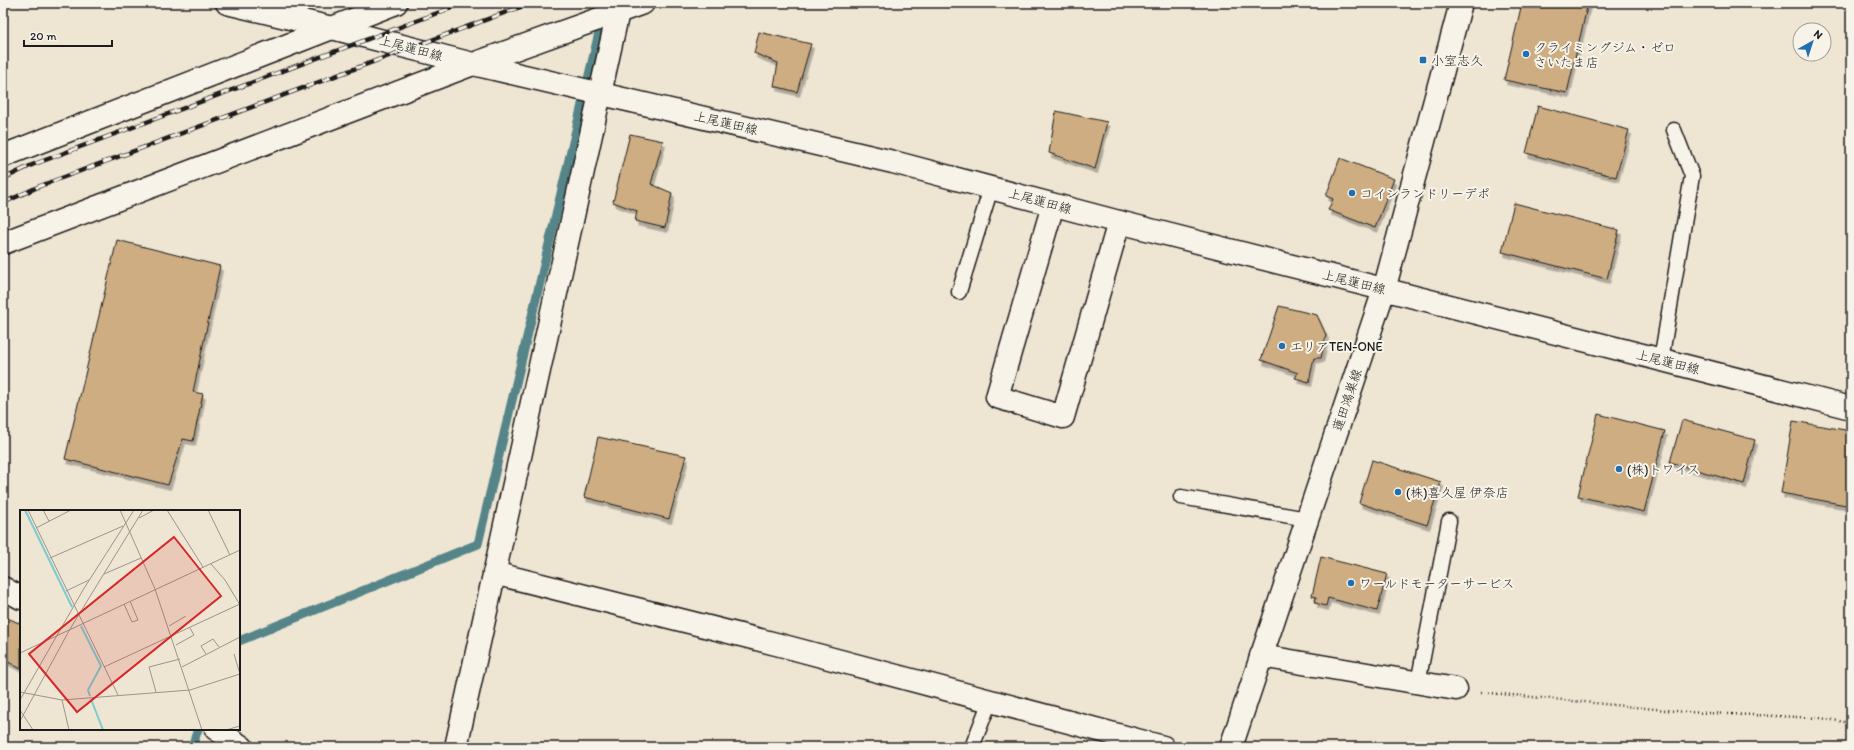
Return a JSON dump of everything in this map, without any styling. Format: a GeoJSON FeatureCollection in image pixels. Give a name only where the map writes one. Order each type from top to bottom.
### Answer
{"type":"FeatureCollection","features":[{"type":"Feature","properties":{"kind":"street","name":"上尾蓮田線"},"geometry":{"type":"LineString","coordinates":[[228,3],[473,64],[893,162],[1119,222],[1851,408]]}},
{"type":"Feature","properties":{"kind":"street"},"geometry":{"type":"LineString","coordinates":[[3,156],[396,3]]}},
{"type":"Feature","properties":{"kind":"street"},"geometry":{"type":"LineString","coordinates":[[3,243],[619,8],[643,3]]}},
{"type":"Feature","properties":{"kind":"street","name":"蓮田鴻巣線"},"geometry":{"type":"LineString","coordinates":[[1231,747],[1384,290],[1461,3]]}},
{"type":"Feature","properties":{"kind":"street"},"geometry":{"type":"LineString","coordinates":[[456,747],[595,92],[619,8]]}},
{"type":"Feature","properties":{"kind":"street"},"geometry":{"type":"LineString","coordinates":[[1053,205],[997,397],[1063,417],[1119,222]]}},
{"type":"Feature","properties":{"kind":"street"},"geometry":{"type":"LineString","coordinates":[[494,572],[1163,747]]}},
{"type":"Feature","properties":{"kind":"street"},"geometry":{"type":"LineString","coordinates":[[3,588],[20,597]]}},
{"type":"Feature","properties":{"kind":"street"},"geometry":{"type":"LineString","coordinates":[[1261,656],[1456,689]]}},
{"type":"Feature","properties":{"kind":"street"},"geometry":{"type":"LineString","coordinates":[[217,730],[242,747]]}},
{"type":"Feature","properties":{"kind":"lane"},"geometry":{"type":"LineString","coordinates":[[1661,360],[1692,176],[1674,130]]}},
{"type":"Feature","properties":{"kind":"lane"},"geometry":{"type":"LineString","coordinates":[[959,292],[991,188]]}},
{"type":"Feature","properties":{"kind":"lane"},"geometry":{"type":"LineString","coordinates":[[1181,497],[1307,519]]}},
{"type":"Feature","properties":{"kind":"lane"},"geometry":{"type":"LineString","coordinates":[[1418,683],[1449,521]]}},
{"type":"Feature","properties":{"kind":"lane"},"geometry":{"type":"LineString","coordinates":[[972,747],[990,701]]}},
{"type":"Feature","properties":{"kind":"path"},"geometry":{"type":"LineString","coordinates":[[1456,689],[1686,712],[1820,718],[1851,723]]}},
{"type":"Feature","properties":{"kind":"building"},"geometry":{"type":"Polygon","coordinates":[[[1522,3],[1588,3],[1567,93],[1504,80],[1522,3]]]}},
{"type":"Feature","properties":{"kind":"building"},"geometry":{"type":"Polygon","coordinates":[[[759,32],[811,44],[797,92],[774,86],[778,63],[754,53],[759,32]]]}},
{"type":"Feature","properties":{"kind":"building"},"geometry":{"type":"Polygon","coordinates":[[[1538,106],[1629,130],[1616,177],[1526,153],[1538,106]]]}},
{"type":"Feature","properties":{"kind":"building"},"geometry":{"type":"Polygon","coordinates":[[[1056,111],[1107,122],[1095,169],[1049,153],[1056,111]]]}},
{"type":"Feature","properties":{"kind":"building"},"geometry":{"type":"Polygon","coordinates":[[[630,134],[663,141],[651,184],[672,193],[665,228],[635,221],[637,211],[613,202],[630,134]]]}},
{"type":"Feature","properties":{"kind":"building"},"geometry":{"type":"Polygon","coordinates":[[[1340,158],[1394,179],[1375,228],[1328,210],[1333,199],[1326,196],[1340,158]]]}},
{"type":"Feature","properties":{"kind":"building"},"geometry":{"type":"Polygon","coordinates":[[[1514,203],[1619,230],[1607,279],[1502,252],[1514,203]]]}},
{"type":"Feature","properties":{"kind":"building"},"geometry":{"type":"Polygon","coordinates":[[[117,240],[220,266],[193,392],[203,394],[193,441],[183,439],[168,485],[65,459],[117,240]]]}},
{"type":"Feature","properties":{"kind":"building"},"geometry":{"type":"Polygon","coordinates":[[[1279,306],[1317,315],[1326,335],[1321,358],[1314,358],[1309,382],[1295,378],[1298,373],[1261,360],[1279,306]]]}},
{"type":"Feature","properties":{"kind":"building"},"geometry":{"type":"Polygon","coordinates":[[[1598,414],[1665,431],[1644,512],[1578,496],[1598,414]]]}},
{"type":"Feature","properties":{"kind":"building"},"geometry":{"type":"Polygon","coordinates":[[[1682,420],[1755,440],[1744,484],[1670,462],[1682,420]]]}},
{"type":"Feature","properties":{"kind":"building"},"geometry":{"type":"Polygon","coordinates":[[[1793,421],[1851,431],[1851,506],[1781,493],[1793,421]]]}},
{"type":"Feature","properties":{"kind":"building"},"geometry":{"type":"Polygon","coordinates":[[[598,437],[686,456],[669,519],[584,497],[598,437]]]}},
{"type":"Feature","properties":{"kind":"building"},"geometry":{"type":"Polygon","coordinates":[[[1372,460],[1441,482],[1427,525],[1359,503],[1372,460]]]}},
{"type":"Feature","properties":{"kind":"building"},"geometry":{"type":"Polygon","coordinates":[[[1321,557],[1387,574],[1377,611],[1328,598],[1326,606],[1315,603],[1316,597],[1312,596],[1321,557]]]}},
{"type":"Feature","properties":{"kind":"building"},"geometry":{"type":"Polygon","coordinates":[[[3,616],[20,624],[20,668],[3,659],[3,616]]]}},
{"type":"Feature","properties":{"kind":"waterway"},"geometry":{"type":"LineString","coordinates":[[240,641],[478,544],[606,3]]}},
{"type":"Feature","properties":{"kind":"waterway"},"geometry":{"type":"LineString","coordinates":[[192,747],[198,730]]}},
{"type":"Feature","properties":{"kind":"railway"},"geometry":{"type":"LineString","coordinates":[[3,179],[32,165],[464,3]]}},
{"type":"Feature","properties":{"kind":"railway"},"geometry":{"type":"LineString","coordinates":[[3,203],[40,186],[531,3]]}},
{"type":"Feature","properties":{"kind":"place","name":"クライミングジム・ゼロ さいたま店"},"geometry":{"type":"Point","coordinates":[1526,54]}},
{"type":"Feature","properties":{"kind":"place","name":"小室志久"},"geometry":{"type":"Point","coordinates":[1423,60]}},
{"type":"Feature","properties":{"kind":"place","name":"コインランドリーデポ"},"geometry":{"type":"Point","coordinates":[1352,193]}},
{"type":"Feature","properties":{"kind":"place","name":"エリアTEN-ONE"},"geometry":{"type":"Point","coordinates":[1282,346]}},
{"type":"Feature","properties":{"kind":"place","name":"(株)トワイス"},"geometry":{"type":"Point","coordinates":[1619,469]}},
{"type":"Feature","properties":{"kind":"place","name":"(株)喜久屋 伊奈店"},"geometry":{"type":"Point","coordinates":[1398,492]}},
{"type":"Feature","properties":{"kind":"place","name":"ワールドモーターサービス"},"geometry":{"type":"Point","coordinates":[1351,583]}}]}
